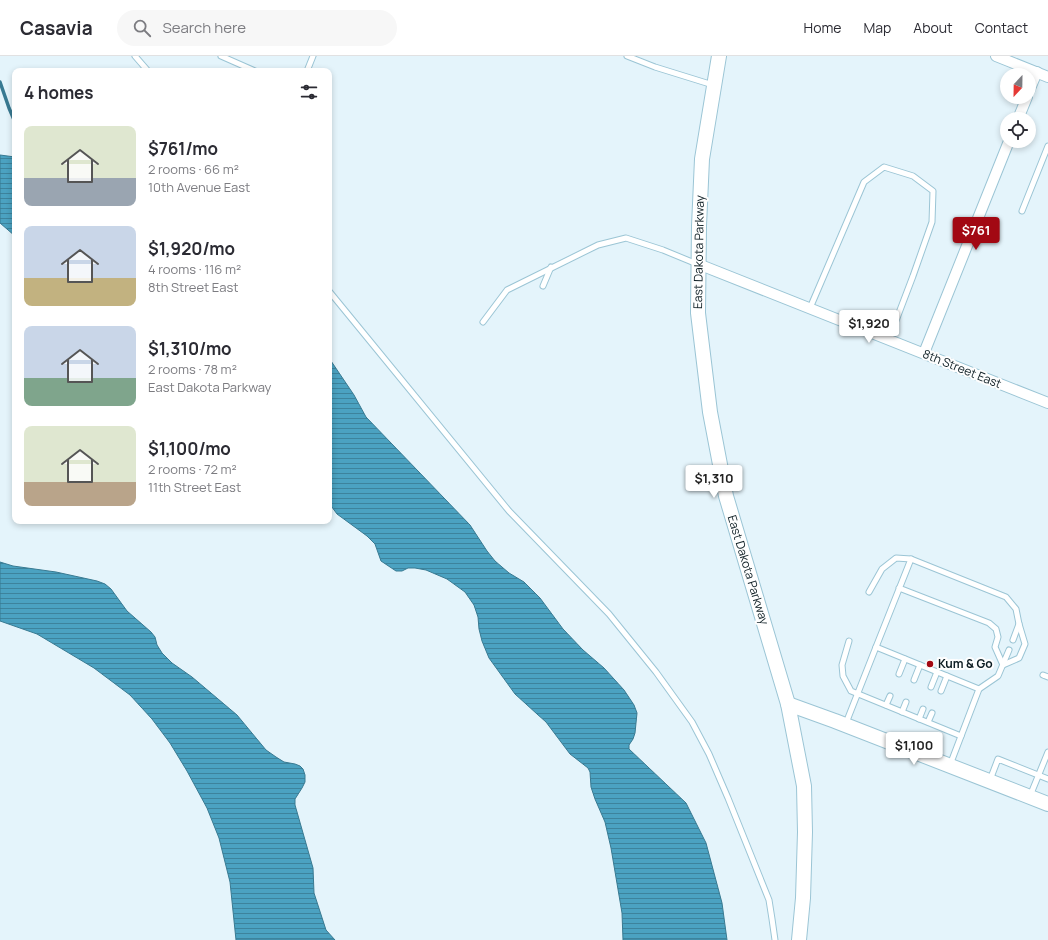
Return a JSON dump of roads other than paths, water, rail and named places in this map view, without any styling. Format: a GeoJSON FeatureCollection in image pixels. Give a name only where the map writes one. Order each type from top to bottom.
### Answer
{"type":"FeatureCollection","features":[{"type":"Feature","properties":{"kind":"main road","name":"East Dakota Parkway"},"geometry":{"type":"LineString","coordinates":[[719,56],[702,159],[698,264],[698,312],[710,412],[726,496],[788,704],[804,786],[804,898],[799,940]]}},
{"type":"Feature","properties":{"kind":"main road"},"geometry":{"type":"LineString","coordinates":[[788,704],[846,725],[1048,804]]}},
{"type":"Feature","properties":{"kind":"street"},"geometry":{"type":"LineString","coordinates":[[996,56],[1048,77]]}},
{"type":"Feature","properties":{"kind":"street"},"geometry":{"type":"LineString","coordinates":[[924,353],[1006,148]]}},
{"type":"Feature","properties":{"kind":"street","name":"8th Street East"},"geometry":{"type":"LineString","coordinates":[[698,264],[1048,403]]}},
{"type":"Feature","properties":{"kind":"lane"},"geometry":{"type":"LineString","coordinates":[[135,56],[145,68]]}},
{"type":"Feature","properties":{"kind":"lane"},"geometry":{"type":"LineString","coordinates":[[221,56],[247,68]]}},
{"type":"Feature","properties":{"kind":"lane"},"geometry":{"type":"LineString","coordinates":[[308,68],[313,56]]}},
{"type":"Feature","properties":{"kind":"lane"},"geometry":{"type":"LineString","coordinates":[[627,56],[655,67],[714,85]]}},
{"type":"Feature","properties":{"kind":"lane"},"geometry":{"type":"LineString","coordinates":[[1022,211],[1048,146]]}},
{"type":"Feature","properties":{"kind":"lane"},"geometry":{"type":"LineString","coordinates":[[810,308],[864,182],[884,167],[914,176],[933,191],[932,222],[889,339]]}},
{"type":"Feature","properties":{"kind":"lane"},"geometry":{"type":"LineString","coordinates":[[482,322],[507,290],[598,245],[626,238],[663,250],[698,264]]}},
{"type":"Feature","properties":{"kind":"lane"},"geometry":{"type":"LineString","coordinates":[[543,286],[551,267]]}},
{"type":"Feature","properties":{"kind":"lane"},"geometry":{"type":"LineString","coordinates":[[332,295],[509,511],[609,614],[656,672],[692,722],[709,754],[769,900],[775,940]]}},
{"type":"Feature","properties":{"kind":"lane"},"geometry":{"type":"LineString","coordinates":[[869,592],[882,569],[896,558],[911,559],[1006,597],[1016,610],[1025,644],[1019,658],[1003,665]]}},
{"type":"Feature","properties":{"kind":"lane"},"geometry":{"type":"LineString","coordinates":[[846,725],[911,559]]}},
{"type":"Feature","properties":{"kind":"lane"},"geometry":{"type":"LineString","coordinates":[[899,588],[989,623],[996,629],[998,637],[995,647],[1003,665]]}},
{"type":"Feature","properties":{"kind":"lane"},"geometry":{"type":"LineString","coordinates":[[1013,640],[1019,624]]}},
{"type":"Feature","properties":{"kind":"lane"},"geometry":{"type":"LineString","coordinates":[[849,642],[842,665],[843,676],[851,691],[961,736]]}},
{"type":"Feature","properties":{"kind":"lane"},"geometry":{"type":"LineString","coordinates":[[876,647],[979,689]]}},
{"type":"Feature","properties":{"kind":"lane"},"geometry":{"type":"LineString","coordinates":[[950,766],[979,689],[998,676],[1009,650]]}},
{"type":"Feature","properties":{"kind":"lane"},"geometry":{"type":"LineString","coordinates":[[899,674],[905,659]]}},
{"type":"Feature","properties":{"kind":"lane"},"geometry":{"type":"LineString","coordinates":[[914,680],[920,665]]}},
{"type":"Feature","properties":{"kind":"lane"},"geometry":{"type":"LineString","coordinates":[[931,687],[937,672]]}},
{"type":"Feature","properties":{"kind":"lane"},"geometry":{"type":"LineString","coordinates":[[941,691],[947,676]]}},
{"type":"Feature","properties":{"kind":"lane"},"geometry":{"type":"LineString","coordinates":[[886,705],[890,696]]}},
{"type":"Feature","properties":{"kind":"lane"},"geometry":{"type":"LineString","coordinates":[[902,712],[906,702]]}},
{"type":"Feature","properties":{"kind":"lane"},"geometry":{"type":"LineString","coordinates":[[919,718],[922,709]]}},
{"type":"Feature","properties":{"kind":"lane"},"geometry":{"type":"LineString","coordinates":[[928,722],[932,713]]}},
{"type":"Feature","properties":{"kind":"lane"},"geometry":{"type":"LineString","coordinates":[[1030,797],[1048,752]]}},
{"type":"Feature","properties":{"kind":"lane"},"geometry":{"type":"LineString","coordinates":[[990,782],[998,759],[1048,779]]}},
{"type":"Feature","properties":{"kind":"water"},"geometry":{"type":"Polygon","coordinates":[[[0,155],[12,157],[12,233],[0,223],[0,155]]]}},
{"type":"Feature","properties":{"kind":"water"},"geometry":{"type":"Polygon","coordinates":[[[332,362],[354,395],[366,417],[470,525],[495,561],[509,573],[524,582],[540,598],[563,629],[583,650],[604,668],[624,690],[634,705],[637,713],[635,733],[629,745],[629,749],[686,803],[706,843],[722,903],[727,940],[623,940],[622,913],[611,848],[605,822],[591,787],[590,772],[588,768],[570,754],[546,722],[515,694],[489,658],[482,641],[478,617],[474,605],[465,592],[447,579],[426,570],[408,568],[402,571],[396,571],[381,561],[375,544],[367,536],[337,514],[332,507],[332,362]]]}},
{"type":"Feature","properties":{"kind":"water"},"geometry":{"type":"Polygon","coordinates":[[[0,562],[13,566],[56,572],[105,584],[111,589],[127,611],[151,632],[155,637],[157,645],[162,653],[172,663],[192,677],[237,715],[266,750],[284,762],[295,764],[303,769],[305,782],[295,799],[295,805],[313,868],[314,893],[326,930],[335,940],[236,940],[230,882],[219,838],[207,808],[170,743],[152,719],[130,695],[94,668],[37,634],[0,621],[0,562]]]}},
{"type":"Feature","properties":{"kind":"waterway"},"geometry":{"type":"LineString","coordinates":[[0,82],[12,115]]}},
{"type":"Feature","properties":{"kind":"place","name":"Kum & Go"},"geometry":{"type":"Point","coordinates":[930,664]}}]}
